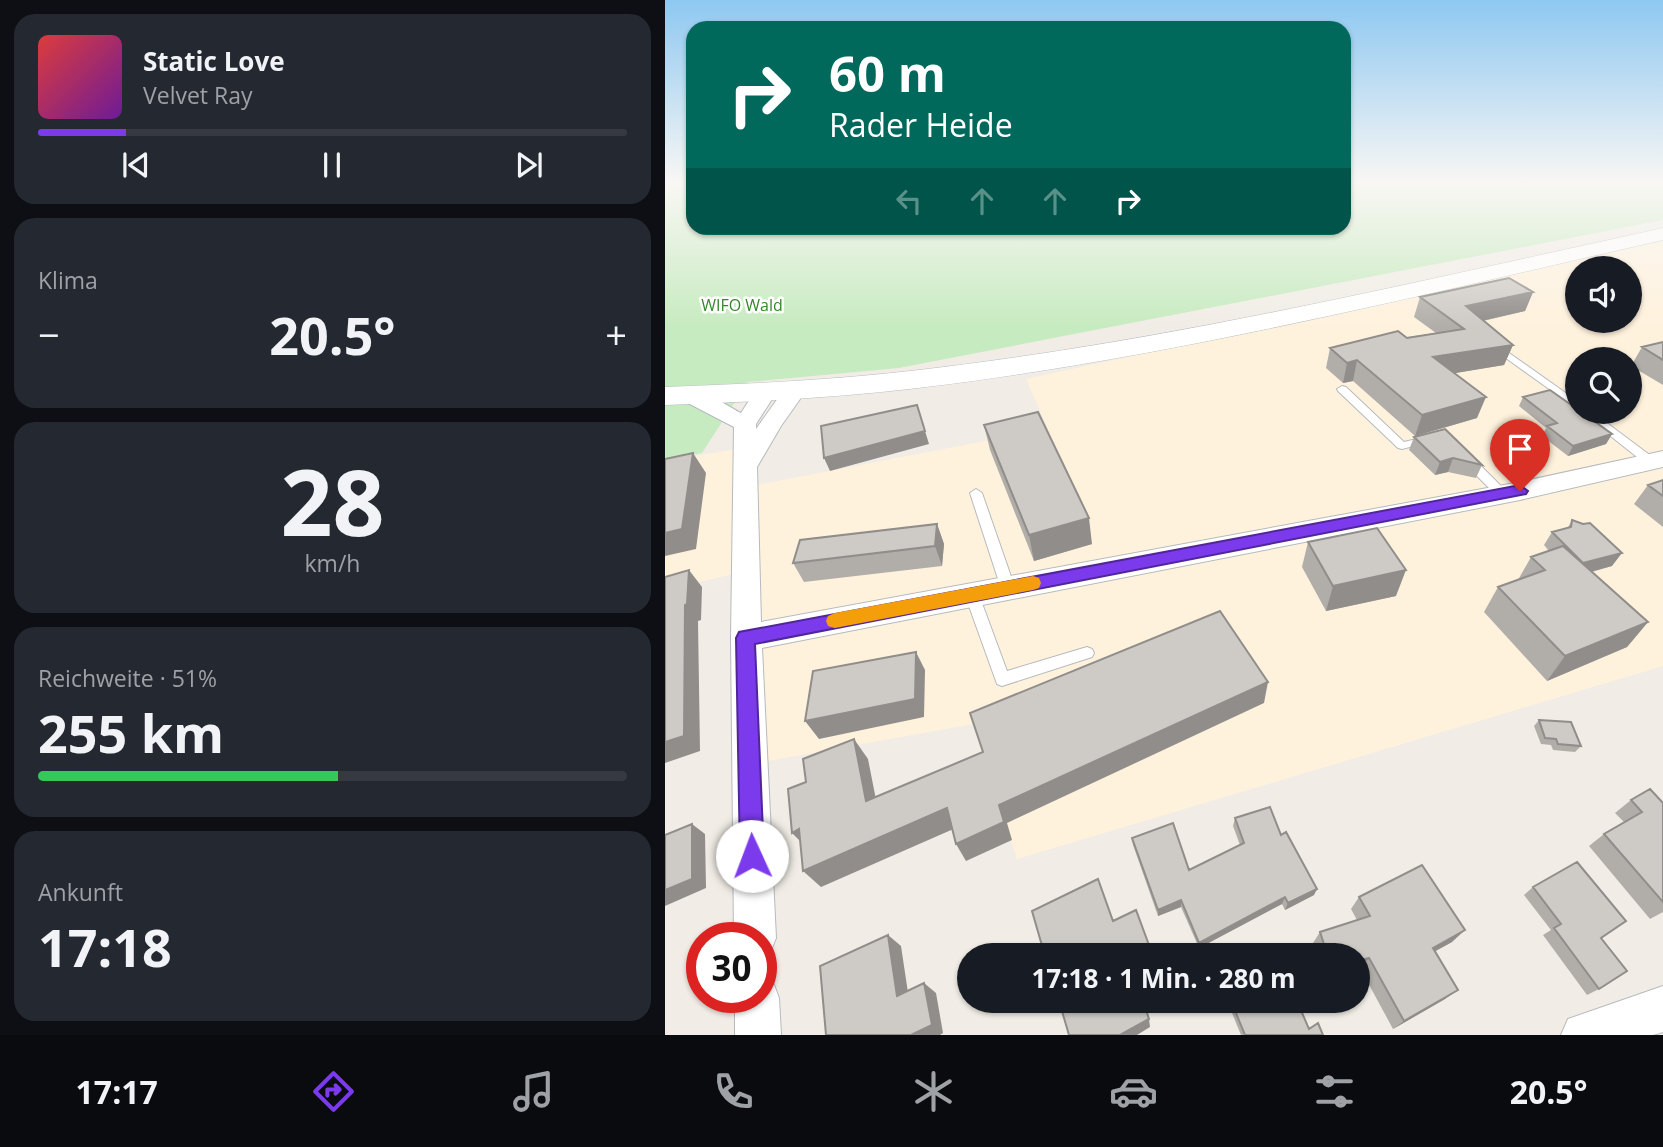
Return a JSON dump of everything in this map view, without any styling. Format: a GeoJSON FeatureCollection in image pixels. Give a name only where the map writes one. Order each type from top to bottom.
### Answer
{"type":"FeatureCollection","features":[{"type":"Feature","properties":{"kind":"main road"},"geometry":{"type":"LineString","coordinates":[[678,396],[780,393],[993,370],[1120,349],[1663,234]]}},
{"type":"Feature","properties":{"kind":"street"},"geometry":{"type":"LineString","coordinates":[[745,424],[780,393]]}},
{"type":"Feature","properties":{"kind":"street"},"geometry":{"type":"LineString","coordinates":[[747,464],[770,425],[780,393]]}},
{"type":"Feature","properties":{"kind":"street"},"geometry":{"type":"LineString","coordinates":[[678,396],[745,424]]}},
{"type":"Feature","properties":{"kind":"street"},"geometry":{"type":"LineString","coordinates":[[745,424],[745,638],[754,922]]}},
{"type":"Feature","properties":{"kind":"street"},"geometry":{"type":"LineString","coordinates":[[745,638],[1502,494],[1657,461]]}},
{"type":"Feature","properties":{"kind":"street"},"geometry":{"type":"LineString","coordinates":[[1584,1035],[1663,1009]]}},
{"type":"Feature","properties":{"kind":"street"},"geometry":{"type":"LineString","coordinates":[[757,1013],[758,1035]]}},
{"type":"Feature","properties":{"kind":"lane"},"geometry":{"type":"LineString","coordinates":[[1483,338],[1565,397]]}},
{"type":"Feature","properties":{"kind":"lane"},"geometry":{"type":"LineString","coordinates":[[1342,389],[1402,446],[1433,438]]}},
{"type":"Feature","properties":{"kind":"lane"},"geometry":{"type":"LineString","coordinates":[[1603,424],[1657,461]]}},
{"type":"Feature","properties":{"kind":"lane"},"geometry":{"type":"LineString","coordinates":[[1459,451],[1502,494]]}},
{"type":"Feature","properties":{"kind":"lane"},"geometry":{"type":"LineString","coordinates":[[976,493],[1009,588]]}},
{"type":"Feature","properties":{"kind":"lane"},"geometry":{"type":"LineString","coordinates":[[972,595],[1002,679],[1087,653]]}},
{"type":"Feature","properties":{"kind":"shaded area"},"geometry":{"type":"Polygon","coordinates":[[[1663,241],[1663,666],[1017,859],[973,724],[740,766],[738,573],[665,590],[665,461],[767,444],[755,462],[757,485],[1048,429],[1026,379],[1565,262],[1565,333],[1642,333],[1642,256],[1594,256],[1663,241]]]}},
{"type":"Feature","properties":{"kind":"green space","name":"WIFO Wald"},"geometry":{"type":"Polygon","coordinates":[[[665,230],[686,230],[686,235],[1351,235],[1351,230],[1610,230],[899,368],[748,382],[702,453],[665,461],[665,230]]]}},
{"type":"Feature","properties":{"kind":"building"},"geometry":{"type":"Polygon","coordinates":[[[1509,278],[1533,292],[1466,306],[1513,345],[1433,357],[1486,397],[1422,415],[1357,360],[1347,363],[1330,348],[1398,331],[1407,338],[1464,329],[1420,297],[1509,278]]]}},
{"type":"Feature","properties":{"kind":"building"},"geometry":{"type":"Polygon","coordinates":[[[1663,342],[1663,360],[1642,347],[1663,342]]]}},
{"type":"Feature","properties":{"kind":"building"},"geometry":{"type":"Polygon","coordinates":[[[1550,390],[1565,401],[1565,424],[1598,424],[1612,434],[1573,446],[1547,426],[1557,423],[1523,397],[1550,390]]]}},
{"type":"Feature","properties":{"kind":"building"},"geometry":{"type":"Polygon","coordinates":[[[917,405],[925,431],[824,458],[821,426],[917,405]]]}},
{"type":"Feature","properties":{"kind":"building"},"geometry":{"type":"Polygon","coordinates":[[[1038,412],[1089,518],[1029,535],[984,425],[1038,412]]]}},
{"type":"Feature","properties":{"kind":"building"},"geometry":{"type":"Polygon","coordinates":[[[1445,429],[1482,465],[1453,458],[1440,462],[1414,437],[1445,429]]]}},
{"type":"Feature","properties":{"kind":"building"},"geometry":{"type":"Polygon","coordinates":[[[693,453],[682,529],[665,533],[665,459],[693,453]]]}},
{"type":"Feature","properties":{"kind":"building"},"geometry":{"type":"Polygon","coordinates":[[[1663,480],[1663,496],[1648,485],[1663,480]]]}},
{"type":"Feature","properties":{"kind":"building"},"geometry":{"type":"Polygon","coordinates":[[[1572,520],[1583,524],[1590,523],[1622,553],[1583,563],[1552,532],[1571,527],[1572,520]]]}},
{"type":"Feature","properties":{"kind":"building"},"geometry":{"type":"Polygon","coordinates":[[[937,524],[935,546],[793,563],[800,540],[937,524]]]}},
{"type":"Feature","properties":{"kind":"building"},"geometry":{"type":"Polygon","coordinates":[[[1377,528],[1406,570],[1333,586],[1308,542],[1377,528]]]}},
{"type":"Feature","properties":{"kind":"building"},"geometry":{"type":"Polygon","coordinates":[[[1563,546],[1648,622],[1565,656],[1498,587],[1545,570],[1531,557],[1563,546]]]}},
{"type":"Feature","properties":{"kind":"building"},"geometry":{"type":"Polygon","coordinates":[[[689,570],[685,605],[684,736],[665,742],[665,577],[689,570]]]}},
{"type":"Feature","properties":{"kind":"building"},"geometry":{"type":"Polygon","coordinates":[[[1220,611],[1268,682],[999,805],[1004,822],[956,844],[947,808],[803,871],[799,829],[792,833],[788,789],[806,782],[803,759],[854,739],[866,801],[983,752],[970,713],[1220,611]]]}},
{"type":"Feature","properties":{"kind":"building"},"geometry":{"type":"Polygon","coordinates":[[[916,652],[915,699],[805,721],[813,671],[916,652]]]}},
{"type":"Feature","properties":{"kind":"building"},"geometry":{"type":"Polygon","coordinates":[[[1539,720],[1571,722],[1581,746],[1558,744],[1556,739],[1545,738],[1539,720]]]}},
{"type":"Feature","properties":{"kind":"building"},"geometry":{"type":"Polygon","coordinates":[[[1650,789],[1663,803],[1663,902],[1604,834],[1642,812],[1631,800],[1650,789]]]}},
{"type":"Feature","properties":{"kind":"building"},"geometry":{"type":"Polygon","coordinates":[[[1270,807],[1281,835],[1286,832],[1317,889],[1288,903],[1285,897],[1199,943],[1181,900],[1158,910],[1132,838],[1173,823],[1189,870],[1244,843],[1235,818],[1270,807]]]}},
{"type":"Feature","properties":{"kind":"building"},"geometry":{"type":"Polygon","coordinates":[[[692,824],[692,879],[665,890],[665,835],[692,824]]]}},
{"type":"Feature","properties":{"kind":"building"},"geometry":{"type":"Polygon","coordinates":[[[1577,862],[1626,921],[1601,938],[1627,971],[1599,989],[1554,928],[1561,924],[1533,887],[1577,862]]]}},
{"type":"Feature","properties":{"kind":"building"},"geometry":{"type":"Polygon","coordinates":[[[1422,865],[1465,930],[1433,948],[1458,990],[1404,1021],[1370,960],[1370,943],[1324,943],[1320,932],[1370,916],[1359,897],[1422,865]]]}},
{"type":"Feature","properties":{"kind":"building"},"geometry":{"type":"Polygon","coordinates":[[[1098,879],[1113,921],[1136,910],[1148,943],[1041,943],[1032,911],[1098,879]]]}},
{"type":"Feature","properties":{"kind":"building"},"geometry":{"type":"Polygon","coordinates":[[[888,935],[897,996],[924,983],[932,1025],[911,1035],[826,1035],[820,966],[888,935]]]}},
{"type":"Feature","properties":{"kind":"building"},"geometry":{"type":"Polygon","coordinates":[[[1063,1013],[1147,1013],[1149,1019],[1120,1035],[1069,1035],[1063,1013]]]}},
{"type":"Feature","properties":{"kind":"building"},"geometry":{"type":"Polygon","coordinates":[[[1236,1013],[1302,1013],[1309,1029],[1318,1023],[1323,1035],[1245,1035],[1236,1013]]]}},
{"type":"Feature","properties":{"kind":"slow traffic"},"geometry":{"type":"LineString","coordinates":[[835,621],[1033,583]]}},
{"type":"Feature","properties":{"kind":"route"},"geometry":{"type":"LineString","coordinates":[[752,856],[745,638],[1520,491]]}}]}
